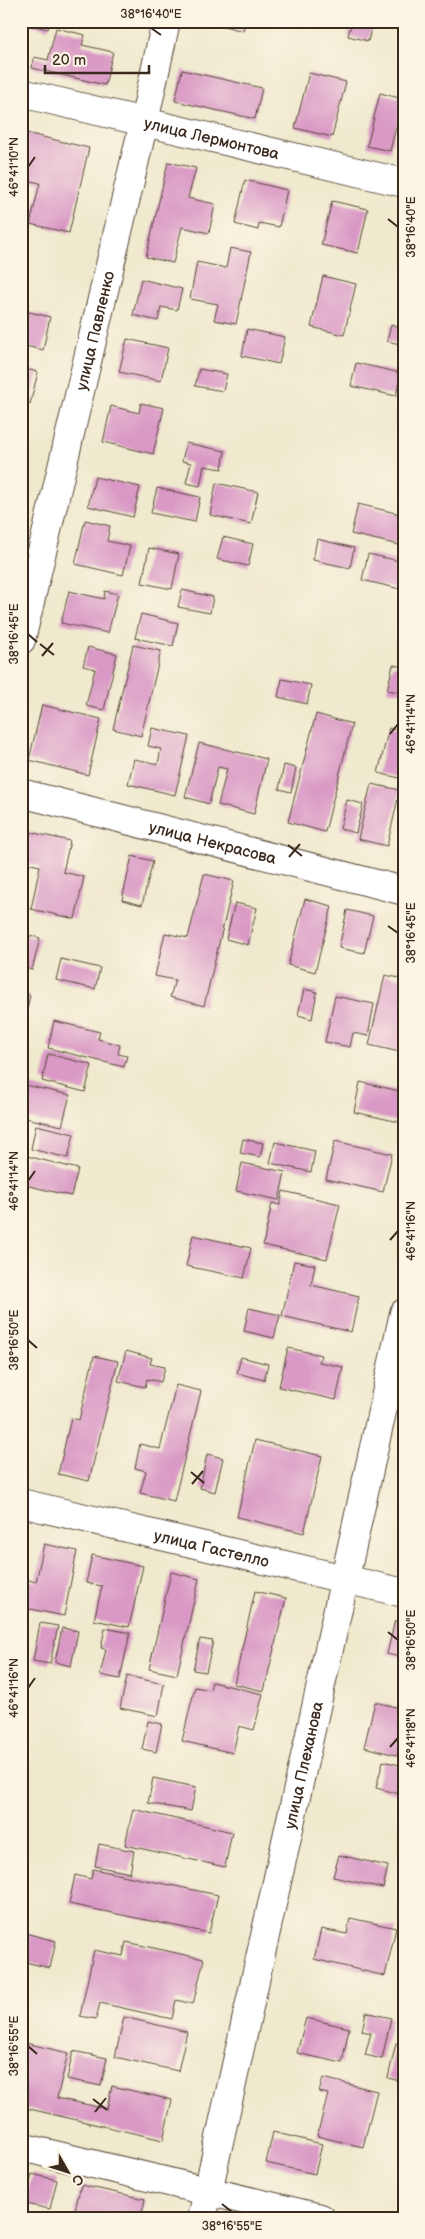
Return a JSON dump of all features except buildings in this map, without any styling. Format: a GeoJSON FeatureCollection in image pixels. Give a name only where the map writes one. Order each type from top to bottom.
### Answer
{"type":"FeatureCollection","features":[{"type":"Feature","properties":{"kind":"street","name":"улица Павленко"},"geometry":{"type":"LineString","coordinates":[[21,640],[144,122],[166,21]]}},
{"type":"Feature","properties":{"kind":"street","name":"улица Лермонтова"},"geometry":{"type":"LineString","coordinates":[[21,93],[404,183]]}},
{"type":"Feature","properties":{"kind":"street","name":"улица Некрасова"},"geometry":{"type":"LineString","coordinates":[[21,793],[404,891]]}},
{"type":"Feature","properties":{"kind":"street","name":"улица Плеханова"},"geometry":{"type":"LineString","coordinates":[[202,2218],[404,1313]]}},
{"type":"Feature","properties":{"kind":"street","name":"улица Гастелло"},"geometry":{"type":"LineString","coordinates":[[21,1503],[404,1593]]}},
{"type":"Feature","properties":{"kind":"street"},"geometry":{"type":"LineString","coordinates":[[21,2147],[321,2218]]}}]}
